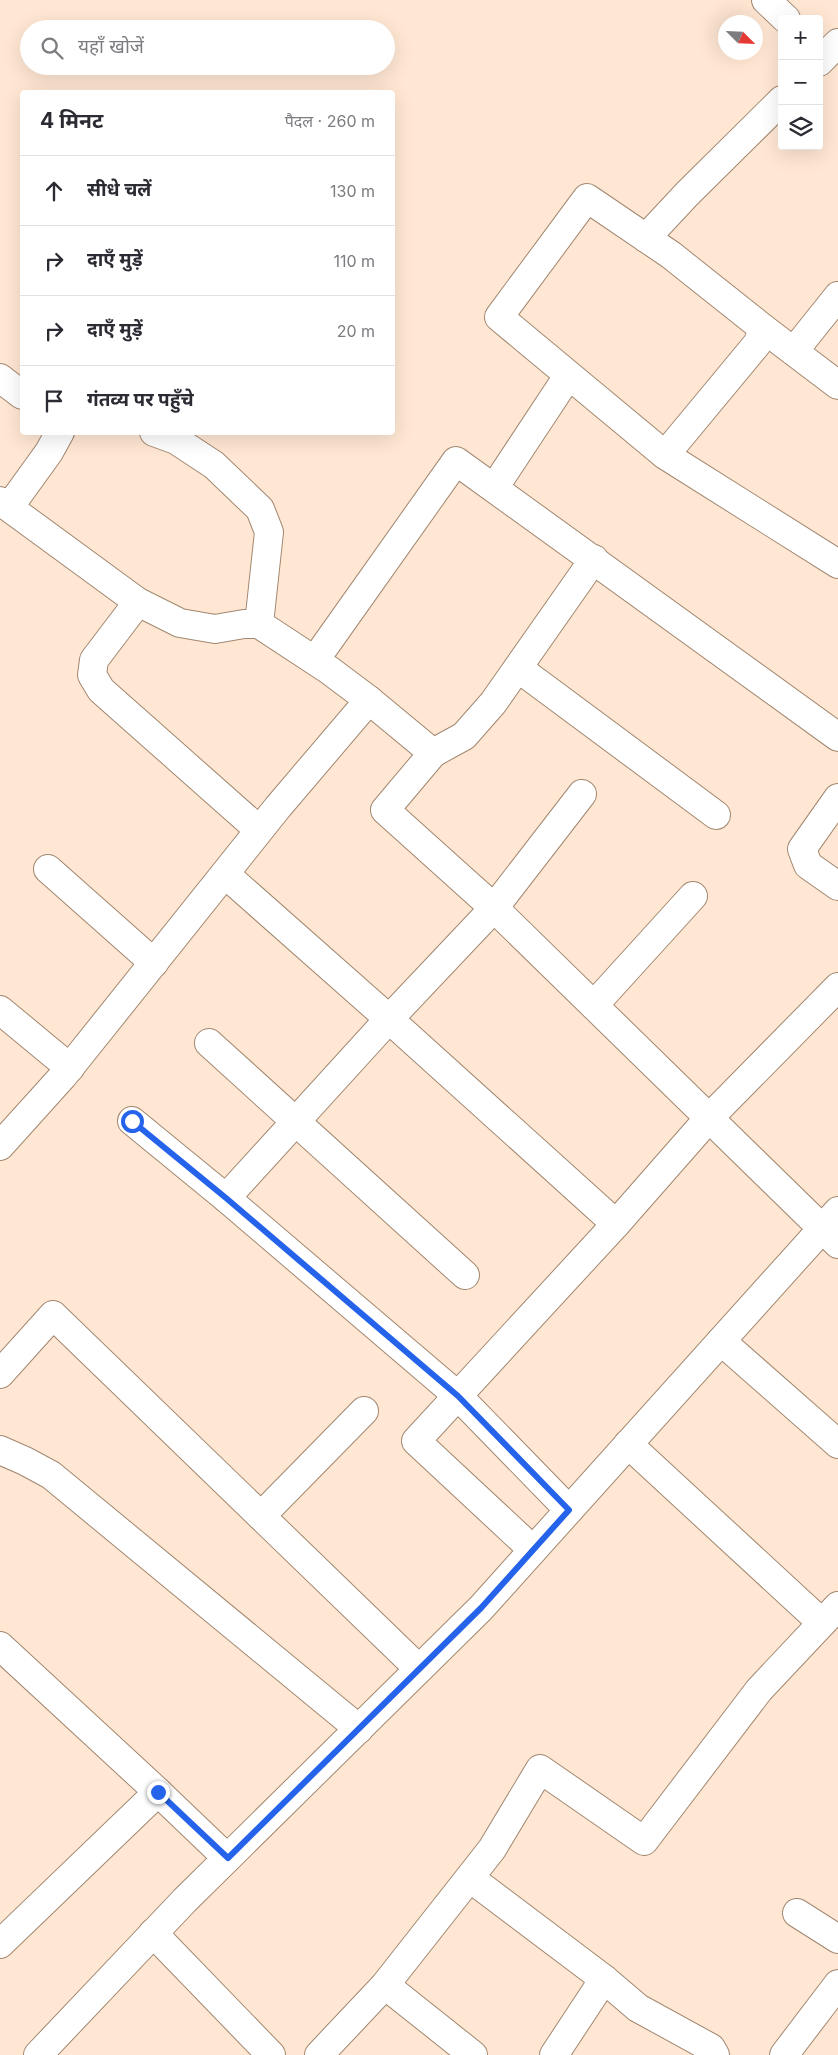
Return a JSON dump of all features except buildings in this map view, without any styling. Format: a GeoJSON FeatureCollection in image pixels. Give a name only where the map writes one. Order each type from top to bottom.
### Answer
{"type":"FeatureCollection","features":[{"type":"Feature","properties":{"kind":"street"},"geometry":{"type":"LineString","coordinates":[[766,0],[782,15]]}},
{"type":"Feature","properties":{"kind":"street"},"geometry":{"type":"LineString","coordinates":[[646,238],[687,194],[778,104]]}},
{"type":"Feature","properties":{"kind":"street"},"geometry":{"type":"LineString","coordinates":[[838,385],[764,329],[672,255],[587,198],[499,317],[665,455],[838,564]]}},
{"type":"Feature","properties":{"kind":"street"},"geometry":{"type":"LineString","coordinates":[[794,351],[838,296]]}},
{"type":"Feature","properties":{"kind":"street"},"geometry":{"type":"LineString","coordinates":[[665,455],[757,344],[764,329]]}},
{"type":"Feature","properties":{"kind":"street"},"geometry":{"type":"LineString","coordinates":[[494,488],[568,376]]}},
{"type":"Feature","properties":{"kind":"street"},"geometry":{"type":"LineString","coordinates":[[0,378],[20,393]]}},
{"type":"Feature","properties":{"kind":"street"},"geometry":{"type":"LineString","coordinates":[[58,435],[49,452],[5,503],[138,602],[180,623],[215,629],[244,624],[259,624],[315,660],[369,700],[434,753]]}},
{"type":"Feature","properties":{"kind":"street"},"geometry":{"type":"LineString","coordinates":[[162,435],[176,440],[214,465],[260,509],[268,532],[259,624]]}},
{"type":"Feature","properties":{"kind":"street"},"geometry":{"type":"LineString","coordinates":[[315,660],[456,461],[837,735]]}},
{"type":"Feature","properties":{"kind":"street"},"geometry":{"type":"LineString","coordinates":[[38,2055],[153,1933],[481,1608],[721,1341],[833,1228],[709,1118],[494,908],[385,810],[434,753],[464,736],[493,703],[594,559]]}},
{"type":"Feature","properties":{"kind":"street"},"geometry":{"type":"LineString","coordinates":[[138,602],[94,660],[92,675],[101,690],[260,830]]}},
{"type":"Feature","properties":{"kind":"street"},"geometry":{"type":"LineString","coordinates":[[518,668],[716,815]]}},
{"type":"Feature","properties":{"kind":"street"},"geometry":{"type":"LineString","coordinates":[[0,1146],[70,1068],[260,830],[369,700]]}},
{"type":"Feature","properties":{"kind":"street"},"geometry":{"type":"LineString","coordinates":[[226,1198],[389,1018],[494,908],[582,794]]}},
{"type":"Feature","properties":{"kind":"street"},"geometry":{"type":"LineString","coordinates":[[838,798],[802,849],[808,865],[838,886]]}},
{"type":"Feature","properties":{"kind":"street"},"geometry":{"type":"LineString","coordinates":[[48,869],[154,963]]}},
{"type":"Feature","properties":{"kind":"street"},"geometry":{"type":"LineString","coordinates":[[225,874],[389,1018],[616,1224]]}},
{"type":"Feature","properties":{"kind":"street"},"geometry":{"type":"LineString","coordinates":[[594,1005],[693,896]]}},
{"type":"Feature","properties":{"kind":"street"},"geometry":{"type":"LineString","coordinates":[[533,1550],[416,1441],[616,1224],[709,1118],[838,987]]}},
{"type":"Feature","properties":{"kind":"street"},"geometry":{"type":"LineString","coordinates":[[0,1010],[70,1068]]}},
{"type":"Feature","properties":{"kind":"street"},"geometry":{"type":"LineString","coordinates":[[209,1043],[464,1275]]}},
{"type":"Feature","properties":{"kind":"street"},"geometry":{"type":"LineString","coordinates":[[132,1121],[226,1198],[458,1396],[569,1510]]}},
{"type":"Feature","properties":{"kind":"street"},"geometry":{"type":"LineString","coordinates":[[0,1374],[53,1315],[419,1669]]}},
{"type":"Feature","properties":{"kind":"street"},"geometry":{"type":"LineString","coordinates":[[721,1341],[838,1444]]}},
{"type":"Feature","properties":{"kind":"street"},"geometry":{"type":"LineString","coordinates":[[261,1516],[364,1411]]}},
{"type":"Feature","properties":{"kind":"street"},"geometry":{"type":"LineString","coordinates":[[319,2055],[385,1985],[470,1878],[492,1849],[540,1769],[644,1841],[759,1690],[830,1614],[628,1444]]}},
{"type":"Feature","properties":{"kind":"street"},"geometry":{"type":"LineString","coordinates":[[0,1450],[51,1475],[359,1729]]}},
{"type":"Feature","properties":{"kind":"street"},"geometry":{"type":"LineString","coordinates":[[0,1646],[228,1858]]}},
{"type":"Feature","properties":{"kind":"street"},"geometry":{"type":"LineString","coordinates":[[0,1944],[158,1792]]}},
{"type":"Feature","properties":{"kind":"street"},"geometry":{"type":"LineString","coordinates":[[470,1878],[604,1979],[638,2008],[711,2048],[715,2055]]}},
{"type":"Feature","properties":{"kind":"street"},"geometry":{"type":"LineString","coordinates":[[797,1913],[838,1939]]}},
{"type":"Feature","properties":{"kind":"street"},"geometry":{"type":"LineString","coordinates":[[153,1933],[271,2055]]}},
{"type":"Feature","properties":{"kind":"street"},"geometry":{"type":"LineString","coordinates":[[554,2055],[604,1979]]}},
{"type":"Feature","properties":{"kind":"street"},"geometry":{"type":"LineString","coordinates":[[784,2055],[838,1984]]}},
{"type":"Feature","properties":{"kind":"street"},"geometry":{"type":"LineString","coordinates":[[385,1985],[473,2055]]}},
{"type":"Feature","properties":{"kind":"route"},"geometry":{"type":"LineString","coordinates":[[132,1121],[226,1198],[458,1396],[569,1510],[481,1608],[228,1858],[158,1792]]}}]}
